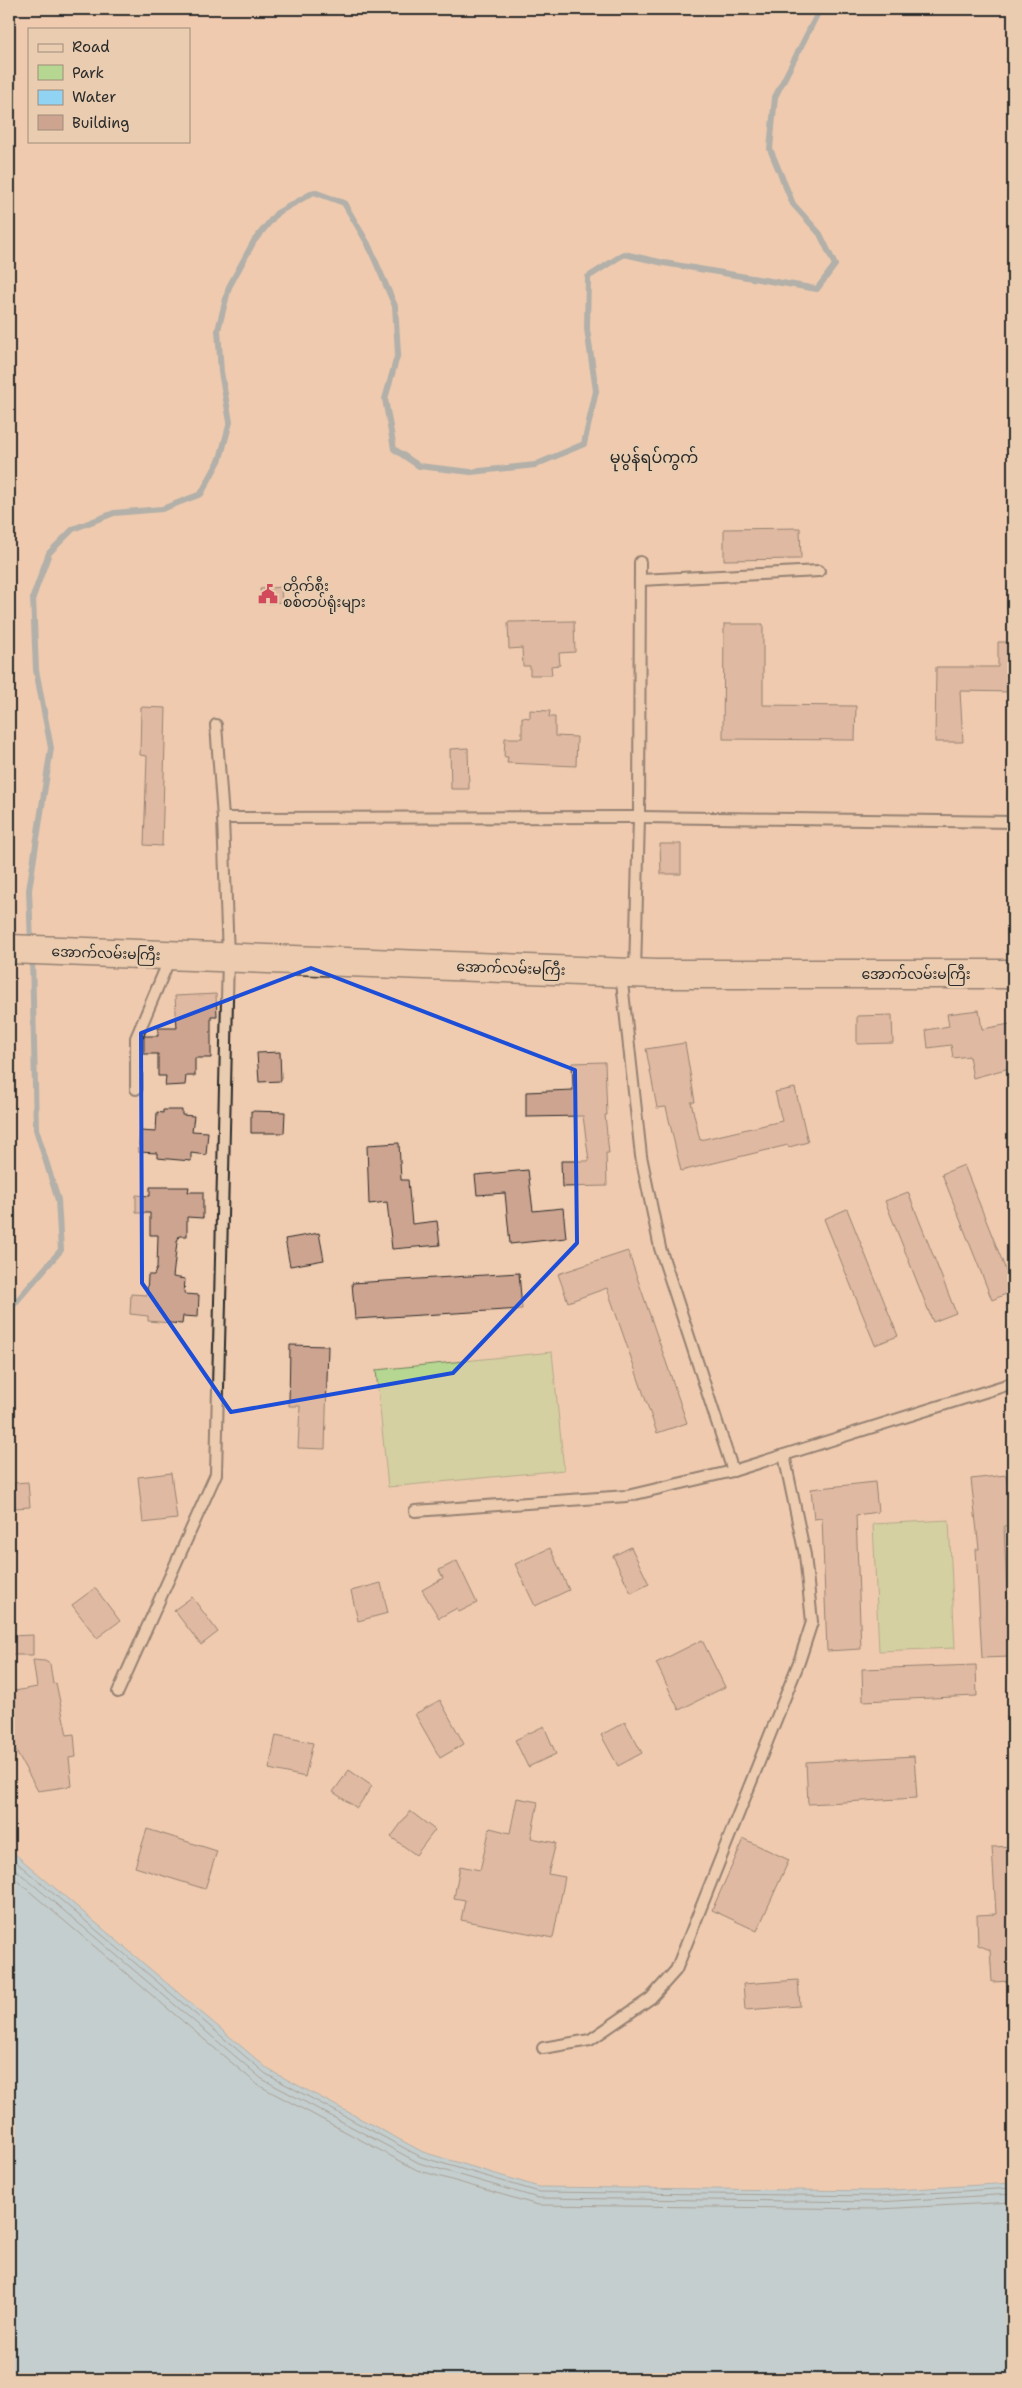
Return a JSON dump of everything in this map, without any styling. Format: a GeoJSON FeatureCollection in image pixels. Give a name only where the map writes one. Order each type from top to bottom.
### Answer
{"type":"FeatureCollection","features":[{"type":"Feature","properties":{"kind":"main road","name":"အောက်လမ်းမကြီး"},"geometry":{"type":"LineString","coordinates":[[9,949],[628,973],[1013,974]]}},
{"type":"Feature","properties":{"kind":"lane"},"geometry":{"type":"LineString","coordinates":[[640,562],[639,817],[628,973],[641,1156],[660,1248],[733,1471]]}},
{"type":"Feature","properties":{"kind":"lane"},"geometry":{"type":"LineString","coordinates":[[640,580],[819,571]]}},
{"type":"Feature","properties":{"kind":"lane"},"geometry":{"type":"LineString","coordinates":[[118,1692],[216,1474],[228,957],[223,818],[216,725]]}},
{"type":"Feature","properties":{"kind":"lane"},"geometry":{"type":"LineString","coordinates":[[223,818],[639,817],[1013,822]]}},
{"type":"Feature","properties":{"kind":"lane"},"geometry":{"type":"LineString","coordinates":[[136,1089],[136,1038],[171,955]]}},
{"type":"Feature","properties":{"kind":"lane"},"geometry":{"type":"LineString","coordinates":[[416,1511],[627,1496],[733,1471],[1013,1383]]}},
{"type":"Feature","properties":{"kind":"lane"},"geometry":{"type":"LineString","coordinates":[[543,2048],[590,2040],[651,1998],[676,1970],[799,1662],[812,1622],[805,1555],[784,1455]]}},
{"type":"Feature","properties":{"kind":"highlighted area"},"geometry":{"type":"Polygon","coordinates":[[[311,968],[575,1070],[577,1243],[453,1373],[231,1412],[142,1283],[141,1033],[311,968]]]}},
{"type":"Feature","properties":{"kind":"green space"},"geometry":{"type":"Polygon","coordinates":[[[552,1352],[564,1470],[388,1487],[376,1370],[552,1352]]]}},
{"type":"Feature","properties":{"kind":"green space"},"geometry":{"type":"Polygon","coordinates":[[[949,1520],[955,1648],[879,1651],[873,1524],[949,1520]]]}},
{"type":"Feature","properties":{"kind":"water"},"geometry":{"type":"Polygon","coordinates":[[[9,1849],[269,2070],[423,2152],[539,2187],[878,2191],[1013,2183],[1013,2379],[9,2379],[9,1849]]]}},
{"type":"Feature","properties":{"kind":"building"},"geometry":{"type":"Polygon","coordinates":[[[800,528],[801,559],[724,560],[724,529],[800,528]]]}},
{"type":"Feature","properties":{"kind":"building"},"geometry":{"type":"Polygon","coordinates":[[[281,587],[282,602],[262,604],[260,589],[281,587]]]}},
{"type":"Feature","properties":{"kind":"building"},"geometry":{"type":"Polygon","coordinates":[[[574,621],[575,652],[559,653],[560,665],[551,666],[552,675],[530,675],[530,666],[523,666],[522,648],[509,649],[508,622],[574,621]]]}},
{"type":"Feature","properties":{"kind":"building"},"geometry":{"type":"Polygon","coordinates":[[[724,624],[763,624],[763,705],[856,706],[855,740],[723,739],[724,624]]]}},
{"type":"Feature","properties":{"kind":"building"},"geometry":{"type":"Polygon","coordinates":[[[998,642],[1013,642],[1013,692],[960,691],[963,742],[935,742],[936,667],[998,667],[998,642]]]}},
{"type":"Feature","properties":{"kind":"building"},"geometry":{"type":"Polygon","coordinates":[[[141,707],[166,708],[162,846],[144,845],[147,756],[140,755],[141,707]]]}},
{"type":"Feature","properties":{"kind":"building"},"geometry":{"type":"Polygon","coordinates":[[[530,710],[550,711],[549,717],[555,717],[555,736],[577,737],[576,766],[507,763],[508,757],[504,757],[505,738],[522,738],[522,717],[530,718],[530,710]]]}},
{"type":"Feature","properties":{"kind":"building"},"geometry":{"type":"Polygon","coordinates":[[[468,748],[469,789],[451,789],[450,749],[468,748]]]}},
{"type":"Feature","properties":{"kind":"building"},"geometry":{"type":"Polygon","coordinates":[[[660,844],[681,844],[681,874],[661,874],[660,844]]]}},
{"type":"Feature","properties":{"kind":"building"},"geometry":{"type":"Polygon","coordinates":[[[216,994],[217,1016],[211,1016],[211,1058],[195,1058],[195,1076],[186,1076],[185,1085],[165,1086],[166,1076],[158,1076],[158,1054],[144,1054],[144,1036],[158,1036],[158,1028],[177,1028],[175,996],[216,994]]]}},
{"type":"Feature","properties":{"kind":"building"},"geometry":{"type":"Polygon","coordinates":[[[979,1010],[982,1029],[1010,1024],[1013,1040],[1013,1067],[973,1078],[969,1056],[953,1058],[951,1045],[928,1048],[926,1030],[949,1026],[947,1014],[979,1010]]]}},
{"type":"Feature","properties":{"kind":"building"},"geometry":{"type":"Polygon","coordinates":[[[892,1015],[893,1043],[857,1044],[857,1016],[892,1015]]]}},
{"type":"Feature","properties":{"kind":"building"},"geometry":{"type":"Polygon","coordinates":[[[685,1043],[695,1102],[691,1102],[700,1140],[782,1121],[775,1092],[795,1088],[808,1142],[789,1147],[788,1145],[681,1171],[666,1107],[657,1108],[646,1049],[685,1043]]]}},
{"type":"Feature","properties":{"kind":"building"},"geometry":{"type":"Polygon","coordinates":[[[280,1052],[281,1081],[259,1082],[257,1053],[280,1052]]]}},
{"type":"Feature","properties":{"kind":"building"},"geometry":{"type":"Polygon","coordinates":[[[605,1062],[607,1115],[605,1115],[609,1153],[606,1153],[607,1186],[562,1187],[561,1161],[589,1161],[583,1116],[526,1117],[526,1092],[573,1090],[572,1063],[605,1062]]]}},
{"type":"Feature","properties":{"kind":"building"},"geometry":{"type":"Polygon","coordinates":[[[163,1110],[182,1110],[182,1115],[194,1116],[192,1131],[208,1132],[206,1155],[191,1153],[191,1161],[157,1158],[157,1153],[138,1152],[140,1131],[156,1132],[157,1112],[163,1113],[163,1110]]]}},
{"type":"Feature","properties":{"kind":"building"},"geometry":{"type":"Polygon","coordinates":[[[251,1111],[285,1112],[284,1133],[251,1133],[251,1111]]]}},
{"type":"Feature","properties":{"kind":"building"},"geometry":{"type":"Polygon","coordinates":[[[399,1143],[401,1180],[408,1180],[412,1224],[437,1221],[440,1245],[392,1249],[387,1202],[369,1204],[367,1145],[399,1143]]]}},
{"type":"Feature","properties":{"kind":"building"},"geometry":{"type":"Polygon","coordinates":[[[964,1165],[1013,1288],[1013,1291],[992,1300],[942,1174],[964,1165]]]}},
{"type":"Feature","properties":{"kind":"building"},"geometry":{"type":"Polygon","coordinates":[[[528,1170],[533,1211],[563,1208],[566,1238],[510,1244],[505,1193],[477,1195],[475,1175],[528,1170]]]}},
{"type":"Feature","properties":{"kind":"building"},"geometry":{"type":"Polygon","coordinates":[[[150,1187],[189,1187],[188,1192],[203,1192],[203,1218],[187,1217],[187,1236],[179,1236],[177,1242],[173,1277],[185,1279],[184,1294],[199,1295],[198,1317],[183,1316],[182,1324],[148,1321],[148,1316],[130,1314],[131,1294],[147,1295],[148,1275],[154,1275],[157,1268],[158,1235],[150,1235],[150,1213],[136,1213],[136,1195],[150,1196],[150,1187]]]}},
{"type":"Feature","properties":{"kind":"building"},"geometry":{"type":"Polygon","coordinates":[[[908,1192],[956,1313],[933,1322],[885,1201],[908,1192]]]}},
{"type":"Feature","properties":{"kind":"building"},"geometry":{"type":"Polygon","coordinates":[[[847,1209],[898,1336],[875,1345],[824,1219],[847,1209]]]}},
{"type":"Feature","properties":{"kind":"building"},"geometry":{"type":"Polygon","coordinates":[[[319,1233],[324,1260],[290,1266],[285,1239],[319,1233]]]}},
{"type":"Feature","properties":{"kind":"building"},"geometry":{"type":"Polygon","coordinates":[[[628,1251],[687,1423],[657,1433],[607,1288],[568,1302],[558,1274],[628,1251]]]}},
{"type":"Feature","properties":{"kind":"building"},"geometry":{"type":"Polygon","coordinates":[[[519,1273],[522,1309],[355,1319],[352,1283],[519,1273]]]}},
{"type":"Feature","properties":{"kind":"building"},"geometry":{"type":"Polygon","coordinates":[[[290,1345],[328,1346],[325,1449],[298,1448],[300,1406],[289,1406],[290,1345]]]}},
{"type":"Feature","properties":{"kind":"building"},"geometry":{"type":"Polygon","coordinates":[[[171,1473],[177,1519],[143,1523],[138,1477],[171,1473]]]}},
{"type":"Feature","properties":{"kind":"building"},"geometry":{"type":"Polygon","coordinates":[[[1006,1475],[1012,1525],[1004,1526],[1010,1657],[982,1658],[976,1549],[979,1549],[971,1479],[1006,1475]]]}},
{"type":"Feature","properties":{"kind":"building"},"geometry":{"type":"Polygon","coordinates":[[[28,1482],[30,1507],[15,1508],[14,1483],[28,1482]]]}},
{"type":"Feature","properties":{"kind":"building"},"geometry":{"type":"Polygon","coordinates":[[[875,1482],[878,1512],[856,1515],[861,1649],[827,1651],[822,1518],[814,1519],[811,1489],[875,1482]]]}},
{"type":"Feature","properties":{"kind":"building"},"geometry":{"type":"Polygon","coordinates":[[[631,1547],[649,1584],[631,1593],[613,1556],[631,1547]]]}},
{"type":"Feature","properties":{"kind":"building"},"geometry":{"type":"Polygon","coordinates":[[[550,1548],[569,1590],[535,1606],[515,1564],[550,1548]]]}},
{"type":"Feature","properties":{"kind":"building"},"geometry":{"type":"Polygon","coordinates":[[[457,1561],[477,1603],[459,1612],[457,1608],[439,1618],[422,1590],[443,1578],[439,1570],[457,1561]]]}},
{"type":"Feature","properties":{"kind":"building"},"geometry":{"type":"Polygon","coordinates":[[[381,1583],[388,1613],[358,1621],[351,1591],[381,1583]]]}},
{"type":"Feature","properties":{"kind":"building"},"geometry":{"type":"Polygon","coordinates":[[[95,1588],[120,1621],[97,1638],[72,1605],[95,1588]]]}},
{"type":"Feature","properties":{"kind":"building"},"geometry":{"type":"Polygon","coordinates":[[[192,1597],[218,1632],[201,1645],[174,1610],[192,1597]]]}},
{"type":"Feature","properties":{"kind":"building"},"geometry":{"type":"Polygon","coordinates":[[[33,1635],[33,1655],[9,1655],[9,1636],[33,1635]]]}},
{"type":"Feature","properties":{"kind":"building"},"geometry":{"type":"Polygon","coordinates":[[[702,1640],[725,1687],[679,1710],[656,1663],[702,1640]]]}},
{"type":"Feature","properties":{"kind":"building"},"geometry":{"type":"Polygon","coordinates":[[[33,1660],[45,1661],[50,1664],[53,1684],[56,1683],[67,1735],[74,1734],[76,1757],[69,1758],[72,1786],[38,1791],[9,1739],[9,1692],[37,1687],[33,1660]]]}},
{"type":"Feature","properties":{"kind":"building"},"geometry":{"type":"Polygon","coordinates":[[[976,1665],[977,1696],[863,1701],[862,1669],[976,1665]]]}},
{"type":"Feature","properties":{"kind":"building"},"geometry":{"type":"Polygon","coordinates":[[[440,1700],[464,1744],[440,1758],[415,1714],[440,1700]]]}},
{"type":"Feature","properties":{"kind":"building"},"geometry":{"type":"Polygon","coordinates":[[[625,1722],[642,1753],[618,1766],[601,1735],[625,1722]]]}},
{"type":"Feature","properties":{"kind":"building"},"geometry":{"type":"Polygon","coordinates":[[[544,1726],[556,1754],[528,1767],[515,1740],[544,1726]]]}},
{"type":"Feature","properties":{"kind":"building"},"geometry":{"type":"Polygon","coordinates":[[[276,1735],[313,1743],[305,1777],[269,1769],[276,1735]]]}},
{"type":"Feature","properties":{"kind":"building"},"geometry":{"type":"Polygon","coordinates":[[[914,1756],[917,1798],[808,1804],[806,1762],[914,1756]]]}},
{"type":"Feature","properties":{"kind":"building"},"geometry":{"type":"Polygon","coordinates":[[[349,1770],[372,1786],[357,1808],[333,1792],[349,1770]]]}},
{"type":"Feature","properties":{"kind":"building"},"geometry":{"type":"Polygon","coordinates":[[[517,1798],[538,1802],[531,1838],[556,1843],[548,1874],[565,1877],[553,1938],[461,1920],[465,1900],[454,1898],[460,1866],[480,1870],[490,1828],[510,1833],[517,1798]]]}},
{"type":"Feature","properties":{"kind":"building"},"geometry":{"type":"Polygon","coordinates":[[[410,1811],[435,1830],[416,1855],[391,1837],[410,1811]]]}},
{"type":"Feature","properties":{"kind":"building"},"geometry":{"type":"Polygon","coordinates":[[[147,1829],[217,1851],[205,1889],[135,1867],[147,1829]]]}},
{"type":"Feature","properties":{"kind":"building"},"geometry":{"type":"Polygon","coordinates":[[[744,1839],[789,1860],[757,1931],[712,1910],[744,1839]]]}},
{"type":"Feature","properties":{"kind":"building"},"geometry":{"type":"Polygon","coordinates":[[[1013,1846],[1013,1981],[992,1982],[990,1950],[978,1945],[977,1915],[996,1914],[992,1847],[1013,1846]]]}},
{"type":"Feature","properties":{"kind":"building"},"geometry":{"type":"Polygon","coordinates":[[[798,1980],[800,2006],[745,2010],[743,1984],[798,1980]]]}},
{"type":"Feature","properties":{"kind":"waterway"},"geometry":{"type":"LineString","coordinates":[[31,944],[29,890],[51,748],[36,670],[33,597],[49,553],[73,529],[114,513],[162,509],[201,494],[220,459],[230,422],[221,372],[218,330],[229,287],[254,241],[277,213],[314,192],[344,203],[368,244],[395,306],[398,353],[385,399],[394,449],[419,466],[471,472],[535,465],[584,444],[596,391],[587,329],[588,277],[624,254],[664,263],[817,289],[835,265],[820,234],[793,204],[770,149],[775,97],[820,9]]}},
{"type":"Feature","properties":{"kind":"waterway"},"geometry":{"type":"LineString","coordinates":[[9,1310],[61,1250],[58,1200],[36,1129],[32,957]]}},
{"type":"Feature","properties":{"kind":"place","name":"တိုက်စီး စစ်တပ်ရုံးများ"},"geometry":{"type":"Point","coordinates":[268,594]}},
{"type":"Feature","properties":{"kind":"district","name":"မုပွန်ရပ်ကွက်"},"geometry":{"type":"Point","coordinates":[654,457]}}]}
